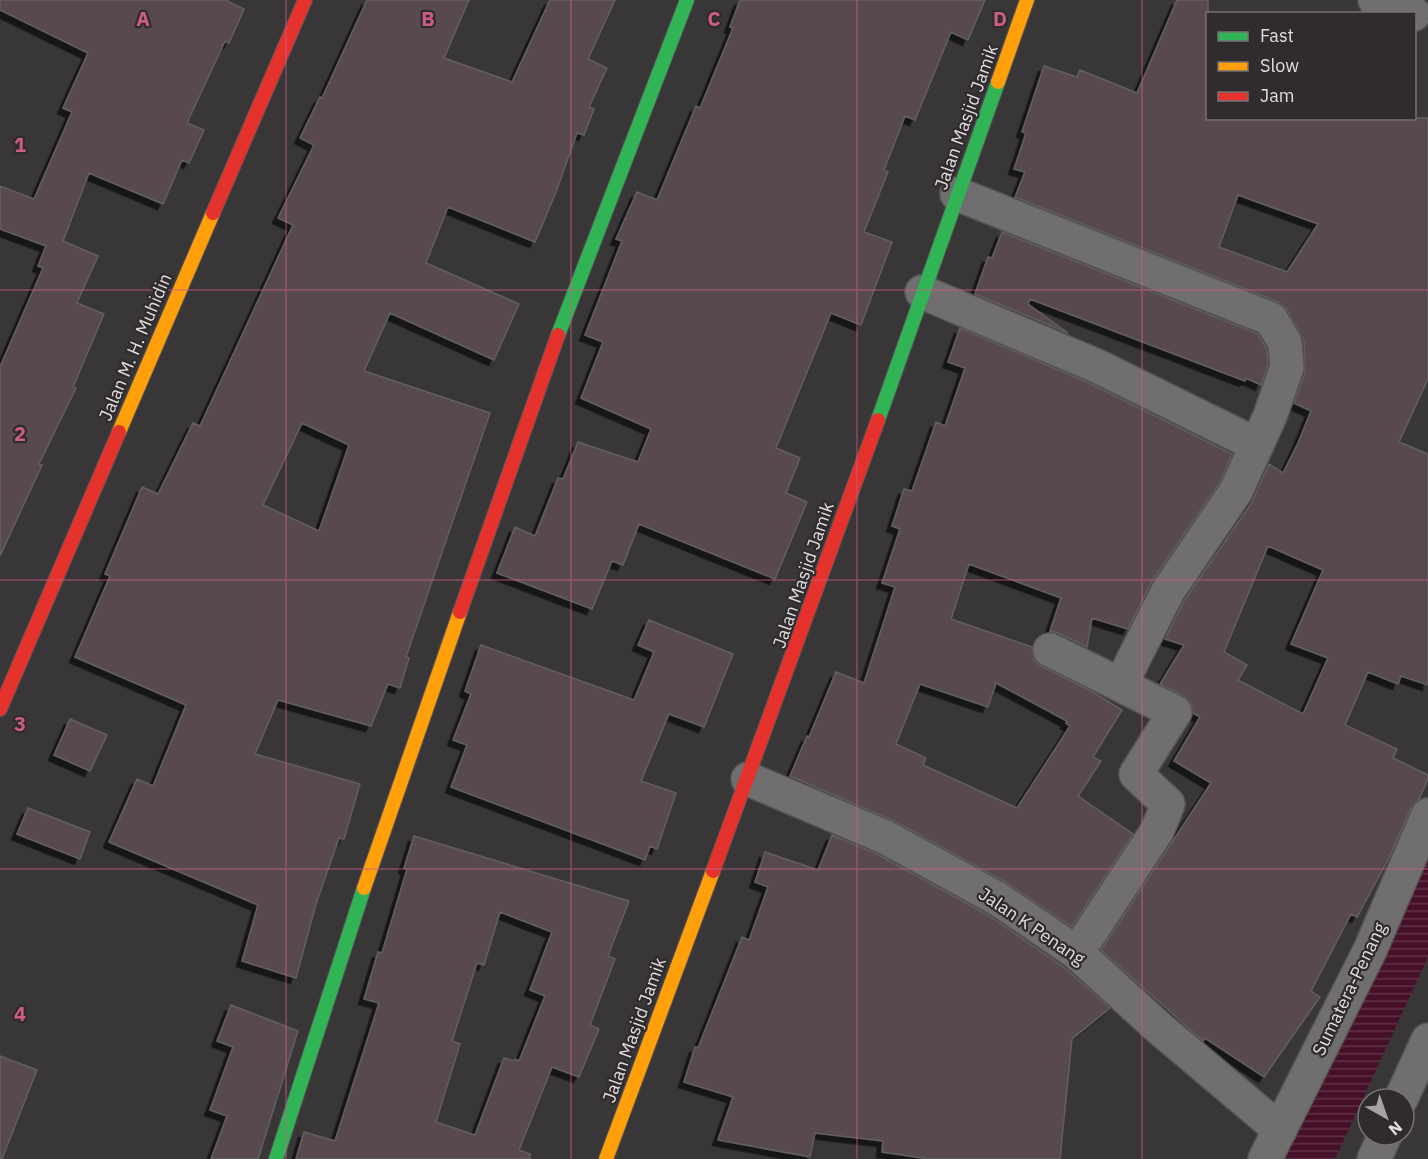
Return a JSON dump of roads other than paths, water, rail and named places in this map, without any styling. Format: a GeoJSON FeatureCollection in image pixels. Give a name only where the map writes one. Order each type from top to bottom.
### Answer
{"type":"FeatureCollection","features":[{"type":"Feature","properties":{"kind":"main road","name":"Jalan M. H. Muhidin"},"geometry":{"type":"LineString","coordinates":[[2,697],[305,0]]}},
{"type":"Feature","properties":{"kind":"main road"},"geometry":{"type":"LineString","coordinates":[[276,1159],[367,878],[539,384],[687,0]]}},
{"type":"Feature","properties":{"kind":"main road","name":"Jalan Masjid Jamik"},"geometry":{"type":"LineString","coordinates":[[606,1159],[778,699],[1028,0]]}},
{"type":"Feature","properties":{"kind":"street"},"geometry":{"type":"LineString","coordinates":[[1375,0],[1416,12]]}},
{"type":"Feature","properties":{"kind":"street"},"geometry":{"type":"LineString","coordinates":[[957,194],[1271,319],[1285,343],[1287,367],[1270,416],[1236,491],[1168,591],[1121,684]]}},
{"type":"Feature","properties":{"kind":"street"},"geometry":{"type":"LineString","coordinates":[[922,292],[1097,366],[1257,445]]}},
{"type":"Feature","properties":{"kind":"street"},"geometry":{"type":"LineString","coordinates":[[1050,650],[1175,712],[1136,774],[1167,804],[1157,831],[1077,954]]}},
{"type":"Feature","properties":{"kind":"street","name":"Jalan K Penang"},"geometry":{"type":"LineString","coordinates":[[747,779],[885,837],[998,899],[1077,954],[1158,1027],[1280,1130]]}},
{"type":"Feature","properties":{"kind":"street","name":"Sumatera-Penang"},"geometry":{"type":"LineString","coordinates":[[1265,1159],[1370,950],[1428,816]]}},
{"type":"Feature","properties":{"kind":"street"},"geometry":{"type":"LineString","coordinates":[[1406,1087],[1428,1040]]}}]}
